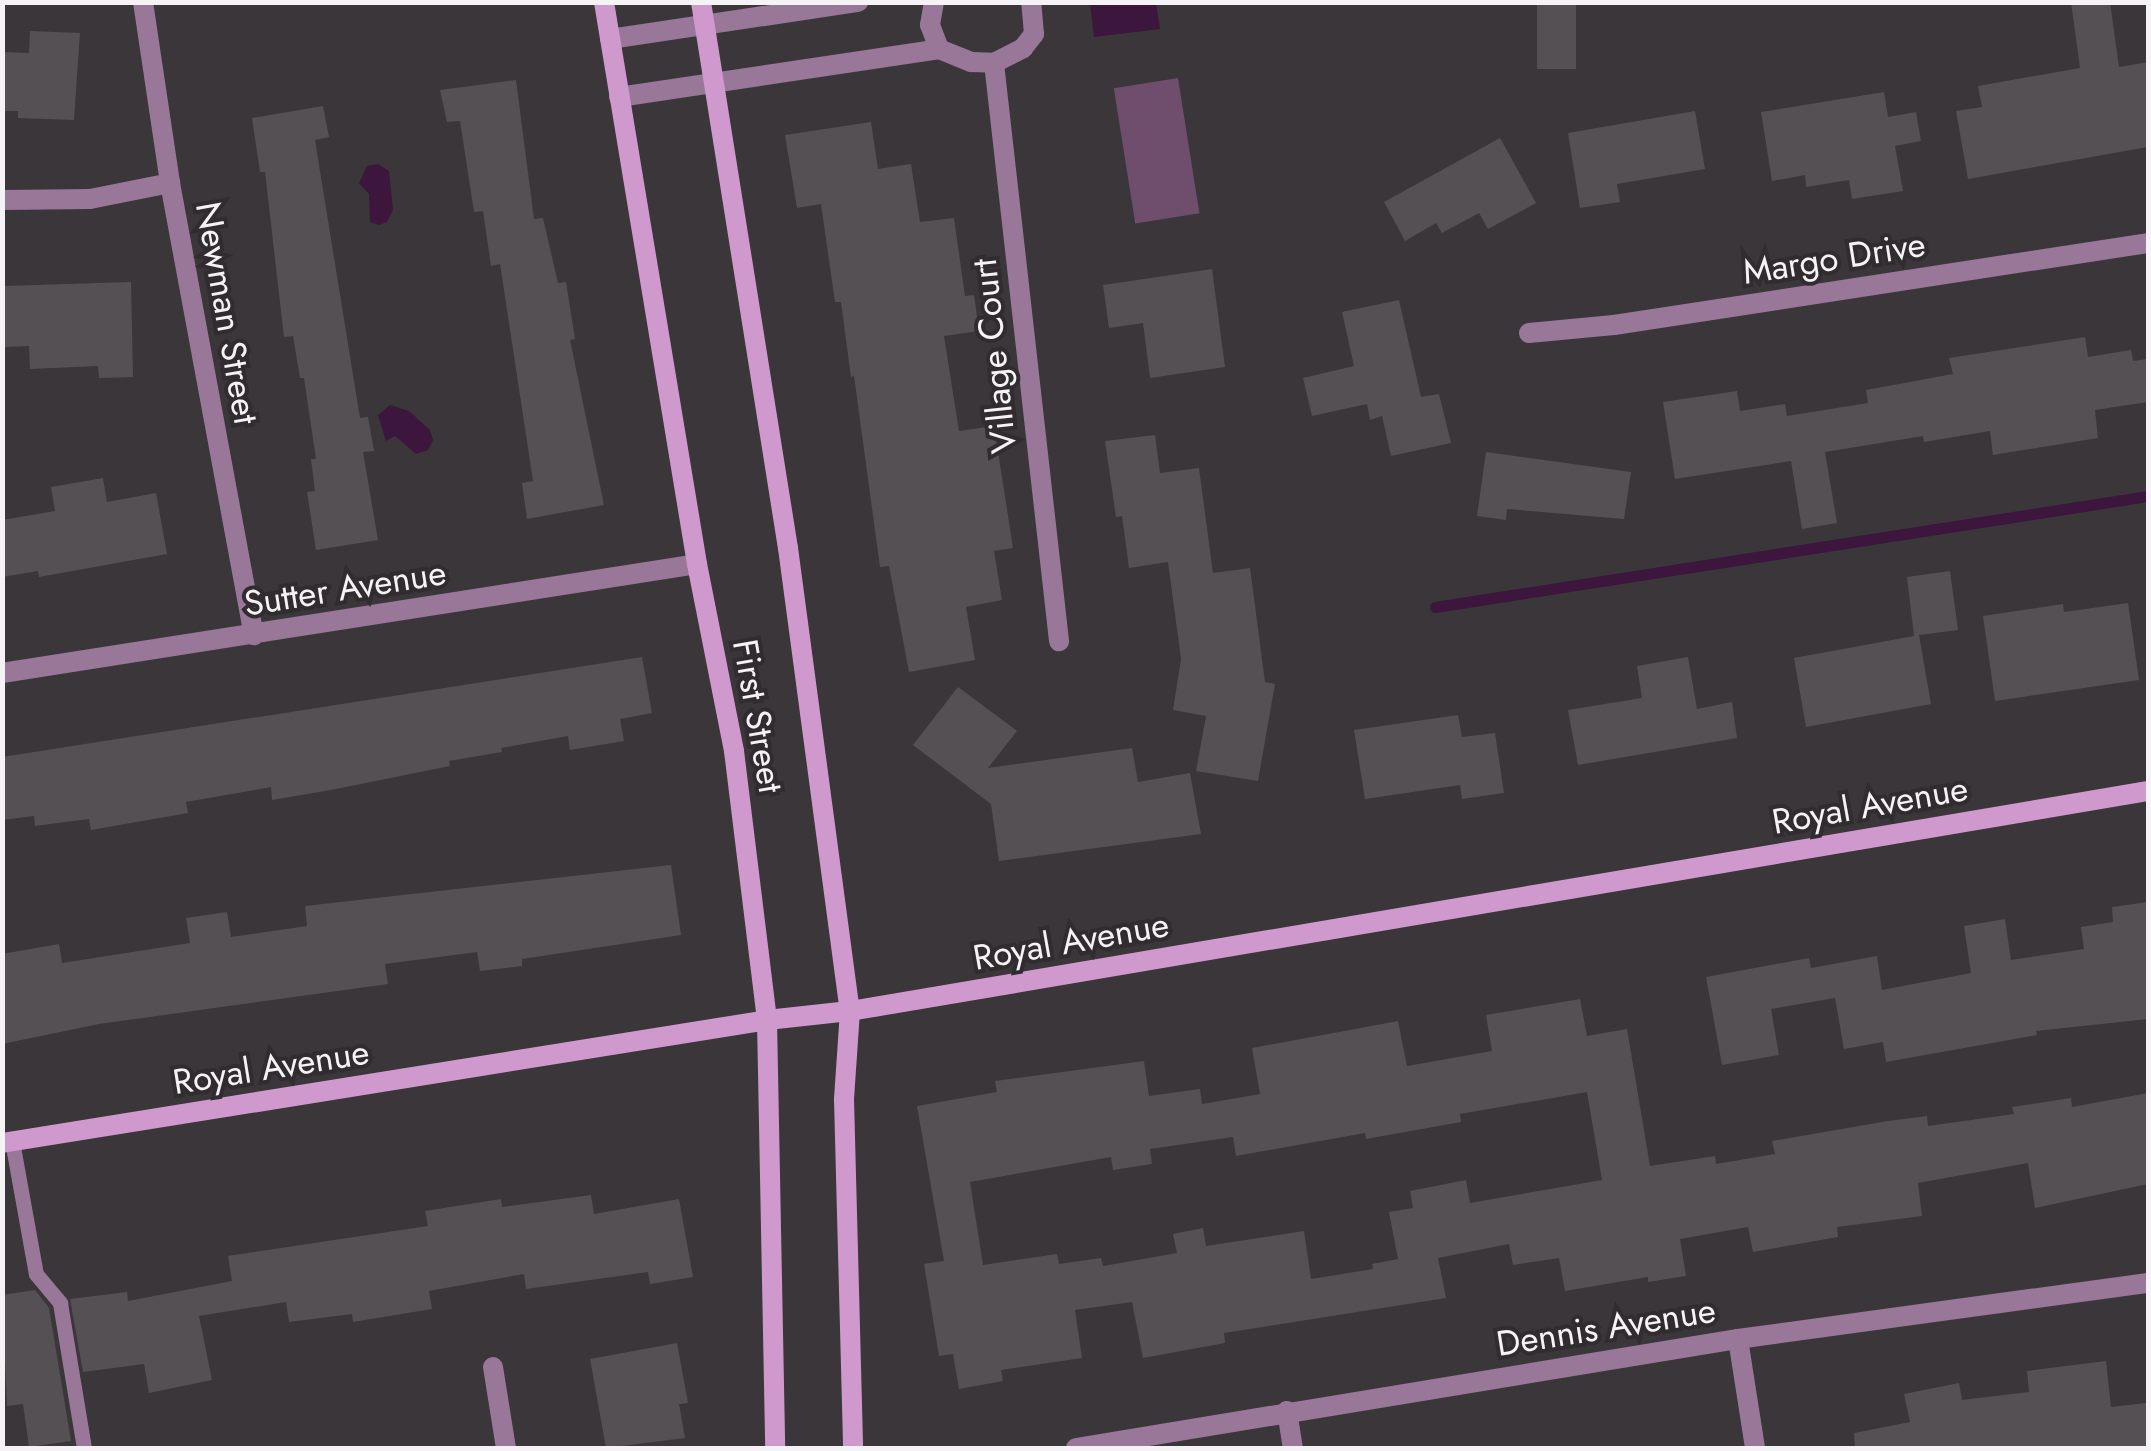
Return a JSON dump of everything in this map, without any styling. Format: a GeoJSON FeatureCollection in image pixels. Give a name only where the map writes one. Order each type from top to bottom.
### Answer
{"type":"FeatureCollection","features":[{"type":"Feature","properties":{"kind":"main road","name":"First Street"},"geometry":{"type":"LineString","coordinates":[[604,2],[697,564],[734,750],[767,1020],[775,1448]]}},
{"type":"Feature","properties":{"kind":"main road","name":"First Street"},"geometry":{"type":"LineString","coordinates":[[701,2],[788,548],[850,1012],[844,1098],[853,1448]]}},
{"type":"Feature","properties":{"kind":"main road","name":"Royal Avenue"},"geometry":{"type":"LineString","coordinates":[[7,1142],[767,1020],[850,1012],[2148,791]]}},
{"type":"Feature","properties":{"kind":"street","name":"Newman Street"},"geometry":{"type":"LineString","coordinates":[[143,2],[170,183],[254,635]]}},
{"type":"Feature","properties":{"kind":"street"},"geometry":{"type":"LineString","coordinates":[[610,39],[858,2]]}},
{"type":"Feature","properties":{"kind":"street"},"geometry":{"type":"LineString","coordinates":[[934,2],[930,26],[940,49]]}},
{"type":"Feature","properties":{"kind":"street"},"geometry":{"type":"LineString","coordinates":[[620,97],[940,49],[970,62],[994,63],[1023,48],[1034,34],[1031,2]]}},
{"type":"Feature","properties":{"kind":"street","name":"Village Court"},"geometry":{"type":"LineString","coordinates":[[994,63],[1059,642]]}},
{"type":"Feature","properties":{"kind":"street"},"geometry":{"type":"LineString","coordinates":[[2,200],[90,200],[170,183]]}},
{"type":"Feature","properties":{"kind":"street","name":"Margo Drive"},"geometry":{"type":"LineString","coordinates":[[1529,333],[1614,325],[2148,243]]}},
{"type":"Feature","properties":{"kind":"street","name":"Sutter Avenue"},"geometry":{"type":"LineString","coordinates":[[2,673],[697,564]]}},
{"type":"Feature","properties":{"kind":"street","name":"Dennis Avenue"},"geometry":{"type":"LineString","coordinates":[[1076,1448],[1286,1410],[1738,1339],[2148,1283]]}},
{"type":"Feature","properties":{"kind":"street"},"geometry":{"type":"LineString","coordinates":[[1738,1339],[1755,1448]]}},
{"type":"Feature","properties":{"kind":"street"},"geometry":{"type":"LineString","coordinates":[[493,1368],[506,1448]]}},
{"type":"Feature","properties":{"kind":"street"},"geometry":{"type":"LineString","coordinates":[[1286,1410],[1293,1448]]}},
{"type":"Feature","properties":{"kind":"lane"},"geometry":{"type":"LineString","coordinates":[[7,1142],[36,1274],[60,1303],[84,1448]]}},
{"type":"Feature","properties":{"kind":"shaded area"},"geometry":{"type":"Polygon","coordinates":[[[1090,3],[1156,3],[1160,29],[1094,37],[1090,3]]]}},
{"type":"Feature","properties":{"kind":"shaded area"},"geometry":{"type":"Polygon","coordinates":[[[1178,78],[1199,213],[1135,223],[1114,88],[1178,78]]]}},
{"type":"Feature","properties":{"kind":"shaded area"},"geometry":{"type":"Polygon","coordinates":[[[378,164],[389,171],[393,210],[387,222],[379,225],[370,222],[369,194],[359,183],[367,166],[378,164]]]}},
{"type":"Feature","properties":{"kind":"shaded area"},"geometry":{"type":"Polygon","coordinates":[[[390,405],[409,411],[430,430],[433,440],[428,450],[416,454],[395,436],[386,441],[378,415],[390,405]]]}},
{"type":"Feature","properties":{"kind":"building"},"geometry":{"type":"Polygon","coordinates":[[[1537,2],[1576,2],[1576,69],[1537,69],[1537,2]]]}},
{"type":"Feature","properties":{"kind":"building"},"geometry":{"type":"Polygon","coordinates":[[[2071,2],[2110,2],[2119,67],[2148,62],[2148,147],[1968,179],[1956,111],[1982,107],[1978,86],[2080,68],[2071,2]]]}},
{"type":"Feature","properties":{"kind":"building"},"geometry":{"type":"Polygon","coordinates":[[[30,31],[80,33],[74,120],[18,118],[18,111],[2,111],[2,52],[29,53],[30,31]]]}},
{"type":"Feature","properties":{"kind":"building"},"geometry":{"type":"Polygon","coordinates":[[[516,80],[534,219],[543,218],[558,283],[566,282],[575,339],[570,340],[604,505],[527,519],[522,483],[533,481],[500,264],[491,266],[483,211],[474,212],[460,121],[447,122],[440,90],[516,80]]]}},
{"type":"Feature","properties":{"kind":"building"},"geometry":{"type":"Polygon","coordinates":[[[1884,92],[1888,117],[1916,112],[1921,141],[1895,146],[1903,191],[1852,199],[1849,180],[1806,187],[1805,175],[1772,181],[1761,112],[1884,92]]]}},
{"type":"Feature","properties":{"kind":"building"},"geometry":{"type":"Polygon","coordinates":[[[323,106],[329,137],[315,140],[360,418],[368,417],[374,451],[363,452],[378,540],[316,550],[307,492],[315,491],[311,459],[316,459],[304,378],[300,378],[293,336],[284,337],[265,172],[260,172],[252,118],[323,106]]]}},
{"type":"Feature","properties":{"kind":"building"},"geometry":{"type":"Polygon","coordinates":[[[1695,111],[1705,169],[1617,184],[1620,202],[1580,208],[1568,133],[1695,111]]]}},
{"type":"Feature","properties":{"kind":"building"},"geometry":{"type":"Polygon","coordinates":[[[871,122],[878,169],[911,164],[920,222],[954,218],[965,296],[974,295],[979,331],[944,336],[959,431],[994,426],[1013,548],[994,551],[1002,600],[966,607],[975,660],[909,672],[889,566],[880,567],[854,376],[851,377],[841,302],[835,302],[821,204],[797,208],[785,135],[871,122]]]}},
{"type":"Feature","properties":{"kind":"building"},"geometry":{"type":"Polygon","coordinates":[[[1500,138],[1536,203],[1488,229],[1479,213],[1442,233],[1436,223],[1405,241],[1384,202],[1500,138]]]}},
{"type":"Feature","properties":{"kind":"building"},"geometry":{"type":"Polygon","coordinates":[[[1212,269],[1225,367],[1150,378],[1143,323],[1109,328],[1103,285],[1212,269]]]}},
{"type":"Feature","properties":{"kind":"building"},"geometry":{"type":"Polygon","coordinates":[[[131,282],[133,377],[99,378],[98,366],[30,369],[29,346],[5,347],[3,286],[131,282]]]}},
{"type":"Feature","properties":{"kind":"building"},"geometry":{"type":"Polygon","coordinates":[[[1399,300],[1421,397],[1439,394],[1451,443],[1391,456],[1382,416],[1370,420],[1367,404],[1312,416],[1303,378],[1354,366],[1342,312],[1399,300]]]}},
{"type":"Feature","properties":{"kind":"building"},"geometry":{"type":"Polygon","coordinates":[[[2085,337],[2088,357],[2131,350],[2133,361],[2148,359],[2148,402],[2095,410],[2098,438],[1993,455],[1990,431],[1924,442],[1923,436],[1825,452],[1837,523],[1802,529],[1791,461],[1675,479],[1663,402],[1737,391],[1740,411],[1785,404],[1787,416],[1868,403],[1866,390],[1953,374],[1949,358],[2085,337]]]}},
{"type":"Feature","properties":{"kind":"building"},"geometry":{"type":"Polygon","coordinates":[[[1155,435],[1160,473],[1199,468],[1213,573],[1250,568],[1265,682],[1275,684],[1258,781],[1196,771],[1206,716],[1173,710],[1181,659],[1168,562],[1129,568],[1122,516],[1116,517],[1105,441],[1155,435]]]}},
{"type":"Feature","properties":{"kind":"building"},"geometry":{"type":"Polygon","coordinates":[[[1486,452],[1631,472],[1624,519],[1507,509],[1506,520],[1477,516],[1486,452]]]}},
{"type":"Feature","properties":{"kind":"building"},"geometry":{"type":"Polygon","coordinates":[[[103,478],[107,502],[156,493],[167,554],[39,577],[38,571],[2,577],[2,520],[55,511],[51,487],[103,478]]]}},
{"type":"Feature","properties":{"kind":"building"},"geometry":{"type":"Polygon","coordinates":[[[1950,571],[1958,630],[1919,635],[1931,704],[1806,727],[1794,658],[1914,636],[1907,577],[1950,571]]]}},
{"type":"Feature","properties":{"kind":"building"},"geometry":{"type":"Polygon","coordinates":[[[2128,603],[2139,680],[1995,701],[1983,616],[2063,604],[2064,612],[2128,603]]]}},
{"type":"Feature","properties":{"kind":"building"},"geometry":{"type":"Polygon","coordinates":[[[642,657],[652,713],[620,719],[624,741],[570,750],[568,736],[501,748],[502,752],[449,761],[450,766],[331,790],[272,800],[271,787],[186,802],[188,813],[91,830],[89,819],[35,826],[34,816],[2,820],[2,757],[642,657]]]}},
{"type":"Feature","properties":{"kind":"building"},"geometry":{"type":"Polygon","coordinates":[[[1688,657],[1697,709],[1732,702],[1737,738],[1578,765],[1568,710],[1642,698],[1637,666],[1688,657]]]}},
{"type":"Feature","properties":{"kind":"building"},"geometry":{"type":"Polygon","coordinates":[[[958,687],[1017,731],[988,768],[1132,748],[1138,782],[1190,773],[1201,834],[999,861],[991,804],[913,745],[958,687]]]}},
{"type":"Feature","properties":{"kind":"building"},"geometry":{"type":"Polygon","coordinates":[[[1458,715],[1462,737],[1495,733],[1504,793],[1462,799],[1460,785],[1365,799],[1354,730],[1458,715]]]}},
{"type":"Feature","properties":{"kind":"building"},"geometry":{"type":"Polygon","coordinates":[[[671,865],[681,935],[522,959],[522,966],[480,971],[477,952],[385,964],[388,984],[99,1024],[2,1044],[2,954],[59,944],[62,963],[190,943],[186,918],[227,912],[231,937],[307,926],[305,906],[671,865]]]}},
{"type":"Feature","properties":{"kind":"building"},"geometry":{"type":"Polygon","coordinates":[[[2148,902],[2148,1019],[2036,1031],[2037,1035],[1886,1062],[1883,1042],[1844,1049],[1835,998],[1771,1009],[1779,1055],[1722,1065],[1706,977],[1809,958],[1811,968],[1877,956],[1882,990],[1971,973],[1964,926],[2005,919],[2011,960],[2084,949],[2081,927],[2113,922],[2112,907],[2148,902]]]}},
{"type":"Feature","properties":{"kind":"building"},"geometry":{"type":"Polygon","coordinates":[[[1580,999],[1587,1036],[1627,1029],[1650,1166],[1715,1156],[1716,1164],[1775,1154],[1772,1141],[1888,1121],[1927,1116],[1928,1126],[2014,1114],[2012,1107],[2071,1098],[2072,1107],[2148,1093],[2148,1184],[2035,1208],[2028,1163],[1918,1183],[1922,1216],[1837,1227],[1838,1237],[1753,1252],[1748,1227],[1680,1239],[1686,1276],[1648,1282],[1648,1277],[1565,1291],[1559,1258],[1513,1265],[1509,1244],[1438,1258],[1446,1298],[1224,1333],[1225,1343],[1143,1358],[1132,1302],[1075,1310],[1082,1358],[1001,1370],[1003,1381],[959,1389],[953,1354],[939,1356],[924,1264],[944,1261],[917,1106],[997,1092],[995,1081],[1144,1061],[1149,1096],[1200,1089],[1202,1104],[1260,1094],[1252,1048],[1398,1021],[1407,1066],[1492,1051],[1486,1015],[1580,999]],[[1587,1092],[1460,1114],[1461,1122],[1366,1139],[1365,1133],[1236,1156],[1233,1137],[1150,1149],[1152,1164],[1113,1170],[1111,1157],[970,1182],[983,1265],[1057,1254],[1059,1264],[1101,1258],[1103,1266],[1177,1253],[1173,1234],[1203,1228],[1206,1246],[1304,1231],[1311,1279],[1373,1269],[1372,1264],[1398,1259],[1389,1212],[1413,1208],[1410,1191],[1466,1180],[1470,1203],[1602,1180],[1587,1092]]]}},
{"type":"Feature","properties":{"kind":"building"},"geometry":{"type":"Polygon","coordinates":[[[591,1195],[594,1214],[679,1199],[693,1277],[650,1284],[648,1272],[526,1289],[524,1274],[429,1291],[432,1309],[353,1322],[352,1314],[289,1322],[286,1302],[199,1316],[212,1380],[149,1393],[144,1364],[83,1372],[70,1299],[127,1292],[128,1301],[232,1281],[228,1256],[428,1226],[425,1211],[501,1199],[502,1207],[591,1195]]]}},
{"type":"Feature","properties":{"kind":"building"},"geometry":{"type":"Polygon","coordinates":[[[35,1290],[49,1308],[71,1441],[29,1447],[23,1404],[7,1406],[2,1295],[35,1290]]]}},
{"type":"Feature","properties":{"kind":"building"},"geometry":{"type":"Polygon","coordinates":[[[677,1343],[688,1403],[679,1404],[685,1438],[606,1448],[590,1359],[677,1343]]]}},
{"type":"Feature","properties":{"kind":"building"},"geometry":{"type":"Polygon","coordinates":[[[2106,1361],[2111,1407],[2146,1403],[2148,1448],[1855,1448],[1854,1433],[1910,1422],[1904,1394],[1959,1383],[1962,1400],[2029,1392],[2027,1371],[2106,1361]]]}},
{"type":"Feature","properties":{"kind":"waterway"},"geometry":{"type":"LineString","coordinates":[[1435,607],[2148,496]]}}]}
